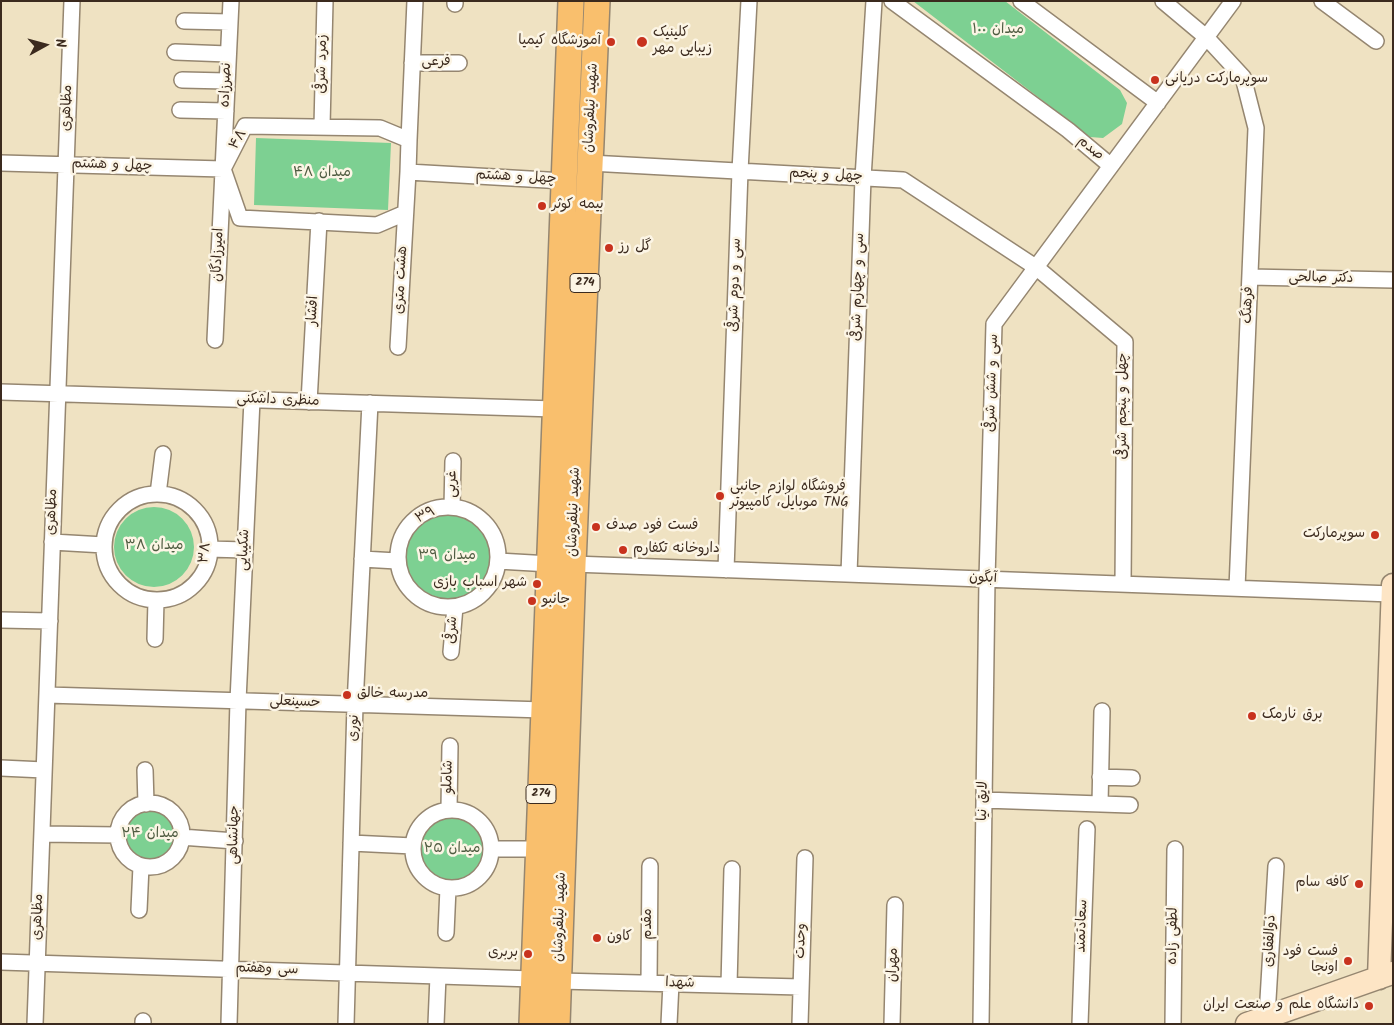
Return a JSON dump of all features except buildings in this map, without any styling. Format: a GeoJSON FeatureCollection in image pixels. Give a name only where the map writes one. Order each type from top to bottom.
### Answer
{"type":"FeatureCollection","features":[{"type":"Feature","properties":{"kind":"main road","name":"شهید نیلفروشان"},"geometry":{"type":"LineString","coordinates":[[557,1024],[559,981],[561,564],[555,409],[571,1]]}},
{"type":"Feature","properties":{"kind":"main road","name":"شهید نیلفروشان"},"geometry":{"type":"LineString","coordinates":[[561,564],[590,163],[597,1]]}},
{"type":"Feature","properties":{"kind":"main road","name":"274"},"geometry":{"type":"LineString","coordinates":[[532,1024],[544,710],[561,564]]}},
{"type":"Feature","properties":{"kind":"main road"},"geometry":{"type":"LineString","coordinates":[[1257,1020],[1386,975],[1393,585]]}},
{"type":"Feature","properties":{"kind":"main road"},"geometry":{"type":"LineString","coordinates":[[533,979],[559,981]]}},
{"type":"Feature","properties":{"kind":"street","name":"مظاهری"},"geometry":{"type":"LineString","coordinates":[[36,1024],[72,1]]}},
{"type":"Feature","properties":{"kind":"street","name":"نصرزاده"},"geometry":{"type":"LineString","coordinates":[[222,169],[231,1]]}},
{"type":"Feature","properties":{"kind":"street","name":"زمرد شرقی"},"geometry":{"type":"LineString","coordinates":[[322,126],[324,1]]}},
{"type":"Feature","properties":{"kind":"street"},"geometry":{"type":"LineString","coordinates":[[222,169],[240,218],[377,225],[405,213],[414,1]]}},
{"type":"Feature","properties":{"kind":"street","name":"سی و دوم شرقی"},"geometry":{"type":"LineString","coordinates":[[726,570],[740,171],[749,1]]}},
{"type":"Feature","properties":{"kind":"street","name":"سی و چهارم شرقی"},"geometry":{"type":"LineString","coordinates":[[849,574],[863,178],[874,1]]}},
{"type":"Feature","properties":{"kind":"street","name":"صدم"},"geometry":{"type":"LineString","coordinates":[[892,1],[1068,130],[1111,166],[1233,1]]}},
{"type":"Feature","properties":{"kind":"street"},"geometry":{"type":"LineString","coordinates":[[1021,1],[1158,103]]}},
{"type":"Feature","properties":{"kind":"street","name":"فرهنگ"},"geometry":{"type":"LineString","coordinates":[[1163,1],[1206,37],[1242,78],[1256,128],[1237,588]]}},
{"type":"Feature","properties":{"kind":"street"},"geometry":{"type":"LineString","coordinates":[[1322,1],[1376,41]]}},
{"type":"Feature","properties":{"kind":"street"},"geometry":{"type":"LineString","coordinates":[[184,21],[230,22]]}},
{"type":"Feature","properties":{"kind":"street"},"geometry":{"type":"LineString","coordinates":[[175,52],[228,54]]}},
{"type":"Feature","properties":{"kind":"street","name":"فرعی"},"geometry":{"type":"LineString","coordinates":[[412,63],[459,63]]}},
{"type":"Feature","properties":{"kind":"street"},"geometry":{"type":"LineString","coordinates":[[182,80],[227,81]]}},
{"type":"Feature","properties":{"kind":"street"},"geometry":{"type":"LineString","coordinates":[[180,110],[226,111]]}},
{"type":"Feature","properties":{"kind":"street","name":"۴۸"},"geometry":{"type":"LineString","coordinates":[[222,169],[245,126],[380,128],[409,140]]}},
{"type":"Feature","properties":{"kind":"street","name":"چهل و هشتم"},"geometry":{"type":"LineString","coordinates":[[1,163],[222,169]]}},
{"type":"Feature","properties":{"kind":"street","name":"چهل و پنجم"},"geometry":{"type":"LineString","coordinates":[[590,163],[903,180],[1037,268]]}},
{"type":"Feature","properties":{"kind":"street","name":"سی و شش شرقی"},"geometry":{"type":"LineString","coordinates":[[987,579],[994,324],[1111,166]]}},
{"type":"Feature","properties":{"kind":"street","name":"امیرزادگان"},"geometry":{"type":"LineString","coordinates":[[215,340],[222,169]]}},
{"type":"Feature","properties":{"kind":"street","name":"چهل و هشتم"},"geometry":{"type":"LineString","coordinates":[[408,172],[564,180]]}},
{"type":"Feature","properties":{"kind":"street","name":"هشت متری"},"geometry":{"type":"LineString","coordinates":[[398,347],[405,213]]}},
{"type":"Feature","properties":{"kind":"street","name":"افشار"},"geometry":{"type":"LineString","coordinates":[[309,402],[319,221]]}},
{"type":"Feature","properties":{"kind":"street","name":"چهل و ‍پنجم شرقی"},"geometry":{"type":"LineString","coordinates":[[1037,268],[1125,342],[1123,584]]}},
{"type":"Feature","properties":{"kind":"street","name":"دکتر صالحی"},"geometry":{"type":"LineString","coordinates":[[1250,277],[1393,280]]}},
{"type":"Feature","properties":{"kind":"street","name":"منظری داشکنی"},"geometry":{"type":"LineString","coordinates":[[1,392],[555,409]]}},
{"type":"Feature","properties":{"kind":"street","name":"شکیبایی"},"geometry":{"type":"LineString","coordinates":[[238,701],[252,400]]}},
{"type":"Feature","properties":{"kind":"street","name":"نوری"},"geometry":{"type":"LineString","coordinates":[[346,1024],[355,704],[370,403]]}},
{"type":"Feature","properties":{"kind":"street"},"geometry":{"type":"LineString","coordinates":[[155,639],[156,600],[139,598],[124,589],[113,577],[106,562],[104,545],[107,529],[115,514],[127,503],[142,496],[158,494],[162,454]]}},
{"type":"Feature","properties":{"kind":"street","name":"غربی"},"geometry":{"type":"LineString","coordinates":[[452,507],[453,461]]}},
{"type":"Feature","properties":{"kind":"street","name":"۳۸"},"geometry":{"type":"LineString","coordinates":[[156,600],[172,598],[193,585],[206,565],[209,549],[207,532],[200,517],[189,505],[174,497],[158,494]]}},
{"type":"Feature","properties":{"kind":"street","name":"۳۹"},"geometry":{"type":"LineString","coordinates":[[397,561],[403,536],[411,524],[423,514],[437,508],[452,507],[474,515],[491,531],[497,545],[498,561]]}},
{"type":"Feature","properties":{"kind":"street"},"geometry":{"type":"LineString","coordinates":[[52,542],[104,545]]}},
{"type":"Feature","properties":{"kind":"street"},"geometry":{"type":"LineString","coordinates":[[209,549],[245,550]]}},
{"type":"Feature","properties":{"kind":"street"},"geometry":{"type":"LineString","coordinates":[[362,559],[397,561],[404,580],[412,593],[425,602],[439,607],[455,607],[471,602],[484,592],[494,578],[498,561]]}},
{"type":"Feature","properties":{"kind":"street","name":"آبگون"},"geometry":{"type":"LineString","coordinates":[[498,561],[1393,594]]}},
{"type":"Feature","properties":{"kind":"street","name":"لایق نیا"},"geometry":{"type":"LineString","coordinates":[[981,1024],[987,579]]}},
{"type":"Feature","properties":{"kind":"street","name":"شرقی"},"geometry":{"type":"LineString","coordinates":[[451,652],[455,607]]}},
{"type":"Feature","properties":{"kind":"street"},"geometry":{"type":"LineString","coordinates":[[1,620],[50,621]]}},
{"type":"Feature","properties":{"kind":"street","name":"حسینعلی"},"geometry":{"type":"LineString","coordinates":[[47,695],[544,710]]}},
{"type":"Feature","properties":{"kind":"street","name":"جهانشاهی"},"geometry":{"type":"LineString","coordinates":[[232,969],[238,701]]}},
{"type":"Feature","properties":{"kind":"street"},"geometry":{"type":"LineString","coordinates":[[1100,804],[1102,711]]}},
{"type":"Feature","properties":{"kind":"street","name":"شاملو"},"geometry":{"type":"LineString","coordinates":[[449,808],[450,746]]}},
{"type":"Feature","properties":{"kind":"street"},"geometry":{"type":"LineString","coordinates":[[1,768],[44,770]]}},
{"type":"Feature","properties":{"kind":"street"},"geometry":{"type":"LineString","coordinates":[[145,770],[146,804]]}},
{"type":"Feature","properties":{"kind":"street"},"geometry":{"type":"LineString","coordinates":[[1100,777],[1132,778]]}},
{"type":"Feature","properties":{"kind":"street"},"geometry":{"type":"LineString","coordinates":[[984,800],[1130,804]]}},
{"type":"Feature","properties":{"kind":"street"},"geometry":{"type":"LineString","coordinates":[[146,804],[164,807],[171,812],[181,828],[180,847],[168,862],[159,866],[141,866],[131,862],[124,854],[118,835],[123,818],[137,806],[146,804]]}},
{"type":"Feature","properties":{"kind":"street"},"geometry":{"type":"LineString","coordinates":[[449,808],[468,813],[478,819],[486,828],[491,849],[489,863],[482,874],[467,885],[448,888],[436,885],[422,874],[414,858],[413,846],[416,833],[423,822],[433,814],[449,808]]}},
{"type":"Feature","properties":{"kind":"street","name":"سعادتمند"},"geometry":{"type":"LineString","coordinates":[[1080,1024],[1087,829]]}},
{"type":"Feature","properties":{"kind":"street"},"geometry":{"type":"LineString","coordinates":[[42,834],[118,835]]}},
{"type":"Feature","properties":{"kind":"street"},"geometry":{"type":"LineString","coordinates":[[182,837],[235,841]]}},
{"type":"Feature","properties":{"kind":"street"},"geometry":{"type":"LineString","coordinates":[[351,843],[413,846]]}},
{"type":"Feature","properties":{"kind":"street"},"geometry":{"type":"LineString","coordinates":[[491,849],[538,849]]}},
{"type":"Feature","properties":{"kind":"street","name":"لطفی زاده"},"geometry":{"type":"LineString","coordinates":[[1173,1024],[1175,849]]}},
{"type":"Feature","properties":{"kind":"street","name":"وحدت"},"geometry":{"type":"LineString","coordinates":[[800,1024],[805,858]]}},
{"type":"Feature","properties":{"kind":"street"},"geometry":{"type":"LineString","coordinates":[[139,910],[141,866]]}},
{"type":"Feature","properties":{"kind":"street","name":"مقدم"},"geometry":{"type":"LineString","coordinates":[[649,983],[650,866]]}},
{"type":"Feature","properties":{"kind":"street","name":"ذوالفقاری"},"geometry":{"type":"LineString","coordinates":[[1257,1020],[1276,866]]}},
{"type":"Feature","properties":{"kind":"street"},"geometry":{"type":"LineString","coordinates":[[729,985],[732,869]]}},
{"type":"Feature","properties":{"kind":"street"},"geometry":{"type":"LineString","coordinates":[[446,933],[448,888]]}},
{"type":"Feature","properties":{"kind":"street","name":"مهران"},"geometry":{"type":"LineString","coordinates":[[892,1024],[896,905]]}},
{"type":"Feature","properties":{"kind":"street","name":"سی وهفتم"},"geometry":{"type":"LineString","coordinates":[[1,962],[533,979]]}},
{"type":"Feature","properties":{"kind":"street"},"geometry":{"type":"LineString","coordinates":[[229,1024],[232,969]]}},
{"type":"Feature","properties":{"kind":"street"},"geometry":{"type":"LineString","coordinates":[[436,1024],[438,976]]}},
{"type":"Feature","properties":{"kind":"street","name":"شهدا"},"geometry":{"type":"LineString","coordinates":[[559,981],[801,987]]}},
{"type":"Feature","properties":{"kind":"street"},"geometry":{"type":"LineString","coordinates":[[669,1024],[671,984]]}},
{"type":"Feature","properties":{"kind":"green space","name":"میدان ۱۰۰"},"geometry":{"type":"Polygon","coordinates":[[[913,1],[1005,1],[1120,90],[1127,103],[1122,124],[1103,138],[1090,137],[913,1]]]}},
{"type":"Feature","properties":{"kind":"green space","name":"میدان ۴۸"},"geometry":{"type":"Polygon","coordinates":[[[256,138],[391,143],[388,210],[254,205],[256,138]]]}},
{"type":"Feature","properties":{"kind":"green space","name":"میدان ۳۸"},"geometry":{"type":"Polygon","coordinates":[[[154,507],[169,510],[182,519],[191,532],[194,547],[191,562],[182,575],[169,584],[154,587],[139,584],[126,575],[117,562],[114,547],[117,532],[126,519],[139,510],[154,507]]]}},
{"type":"Feature","properties":{"kind":"green space","name":"میدان ۳۹"},"geometry":{"type":"Polygon","coordinates":[[[452,507],[480,519],[498,561],[471,602],[425,602],[404,580],[400,546],[411,524],[452,507]]]}},
{"type":"Feature","properties":{"kind":"green space","name":"میدان ۲۴"},"geometry":{"type":"Polygon","coordinates":[[[150,805],[167,810],[175,818],[180,835],[175,852],[167,860],[150,865],[133,860],[125,852],[120,835],[125,818],[133,810],[150,805]]]}},
{"type":"Feature","properties":{"kind":"green space","name":"میدان ۲۵"},"geometry":{"type":"Polygon","coordinates":[[[452,818],[470,824],[478,832],[484,850],[478,868],[470,876],[452,882],[434,876],[426,868],[420,850],[426,832],[434,824],[452,818]]]}},
{"type":"Feature","properties":{"kind":"place","name":"آموزشگاه کیمیا"},"geometry":{"type":"Point","coordinates":[611,42]}},
{"type":"Feature","properties":{"kind":"place","name":"کلینیک زیبایی مهر"},"geometry":{"type":"Point","coordinates":[642,42]}},
{"type":"Feature","properties":{"kind":"place","name":"سوپرمارکت دریانی"},"geometry":{"type":"Point","coordinates":[1155,80]}},
{"type":"Feature","properties":{"kind":"place","name":"بیمه کوثر"},"geometry":{"type":"Point","coordinates":[542,206]}},
{"type":"Feature","properties":{"kind":"place","name":"گل رز"},"geometry":{"type":"Point","coordinates":[609,248]}},
{"type":"Feature","properties":{"kind":"place","name":"فروشگاه لوازم جانبی موبایل، کامپيوتر TNG"},"geometry":{"type":"Point","coordinates":[720,496]}},
{"type":"Feature","properties":{"kind":"place","name":"فست فود صدف"},"geometry":{"type":"Point","coordinates":[596,527]}},
{"type":"Feature","properties":{"kind":"place","name":"سوپرمارکت"},"geometry":{"type":"Point","coordinates":[1375,535]}},
{"type":"Feature","properties":{"kind":"place","name":"داروخانه تکفارم"},"geometry":{"type":"Point","coordinates":[623,550]}},
{"type":"Feature","properties":{"kind":"place","name":"شهر اسباب بازی"},"geometry":{"type":"Point","coordinates":[537,584]}},
{"type":"Feature","properties":{"kind":"place","name":"جانبو"},"geometry":{"type":"Point","coordinates":[532,601]}},
{"type":"Feature","properties":{"kind":"place","name":"مدرسه خالق"},"geometry":{"type":"Point","coordinates":[347,695]}},
{"type":"Feature","properties":{"kind":"place","name":"برق نارمک"},"geometry":{"type":"Point","coordinates":[1252,716]}},
{"type":"Feature","properties":{"kind":"place","name":"کافه سام"},"geometry":{"type":"Point","coordinates":[1359,884]}},
{"type":"Feature","properties":{"kind":"place","name":"کاون"},"geometry":{"type":"Point","coordinates":[597,938]}},
{"type":"Feature","properties":{"kind":"place","name":"بربری"},"geometry":{"type":"Point","coordinates":[528,954]}},
{"type":"Feature","properties":{"kind":"place","name":"فست فود اونجا"},"geometry":{"type":"Point","coordinates":[1348,961]}},
{"type":"Feature","properties":{"kind":"place","name":"دانشگاه علم و صنعت ایران"},"geometry":{"type":"Point","coordinates":[1369,1006]}}]}
